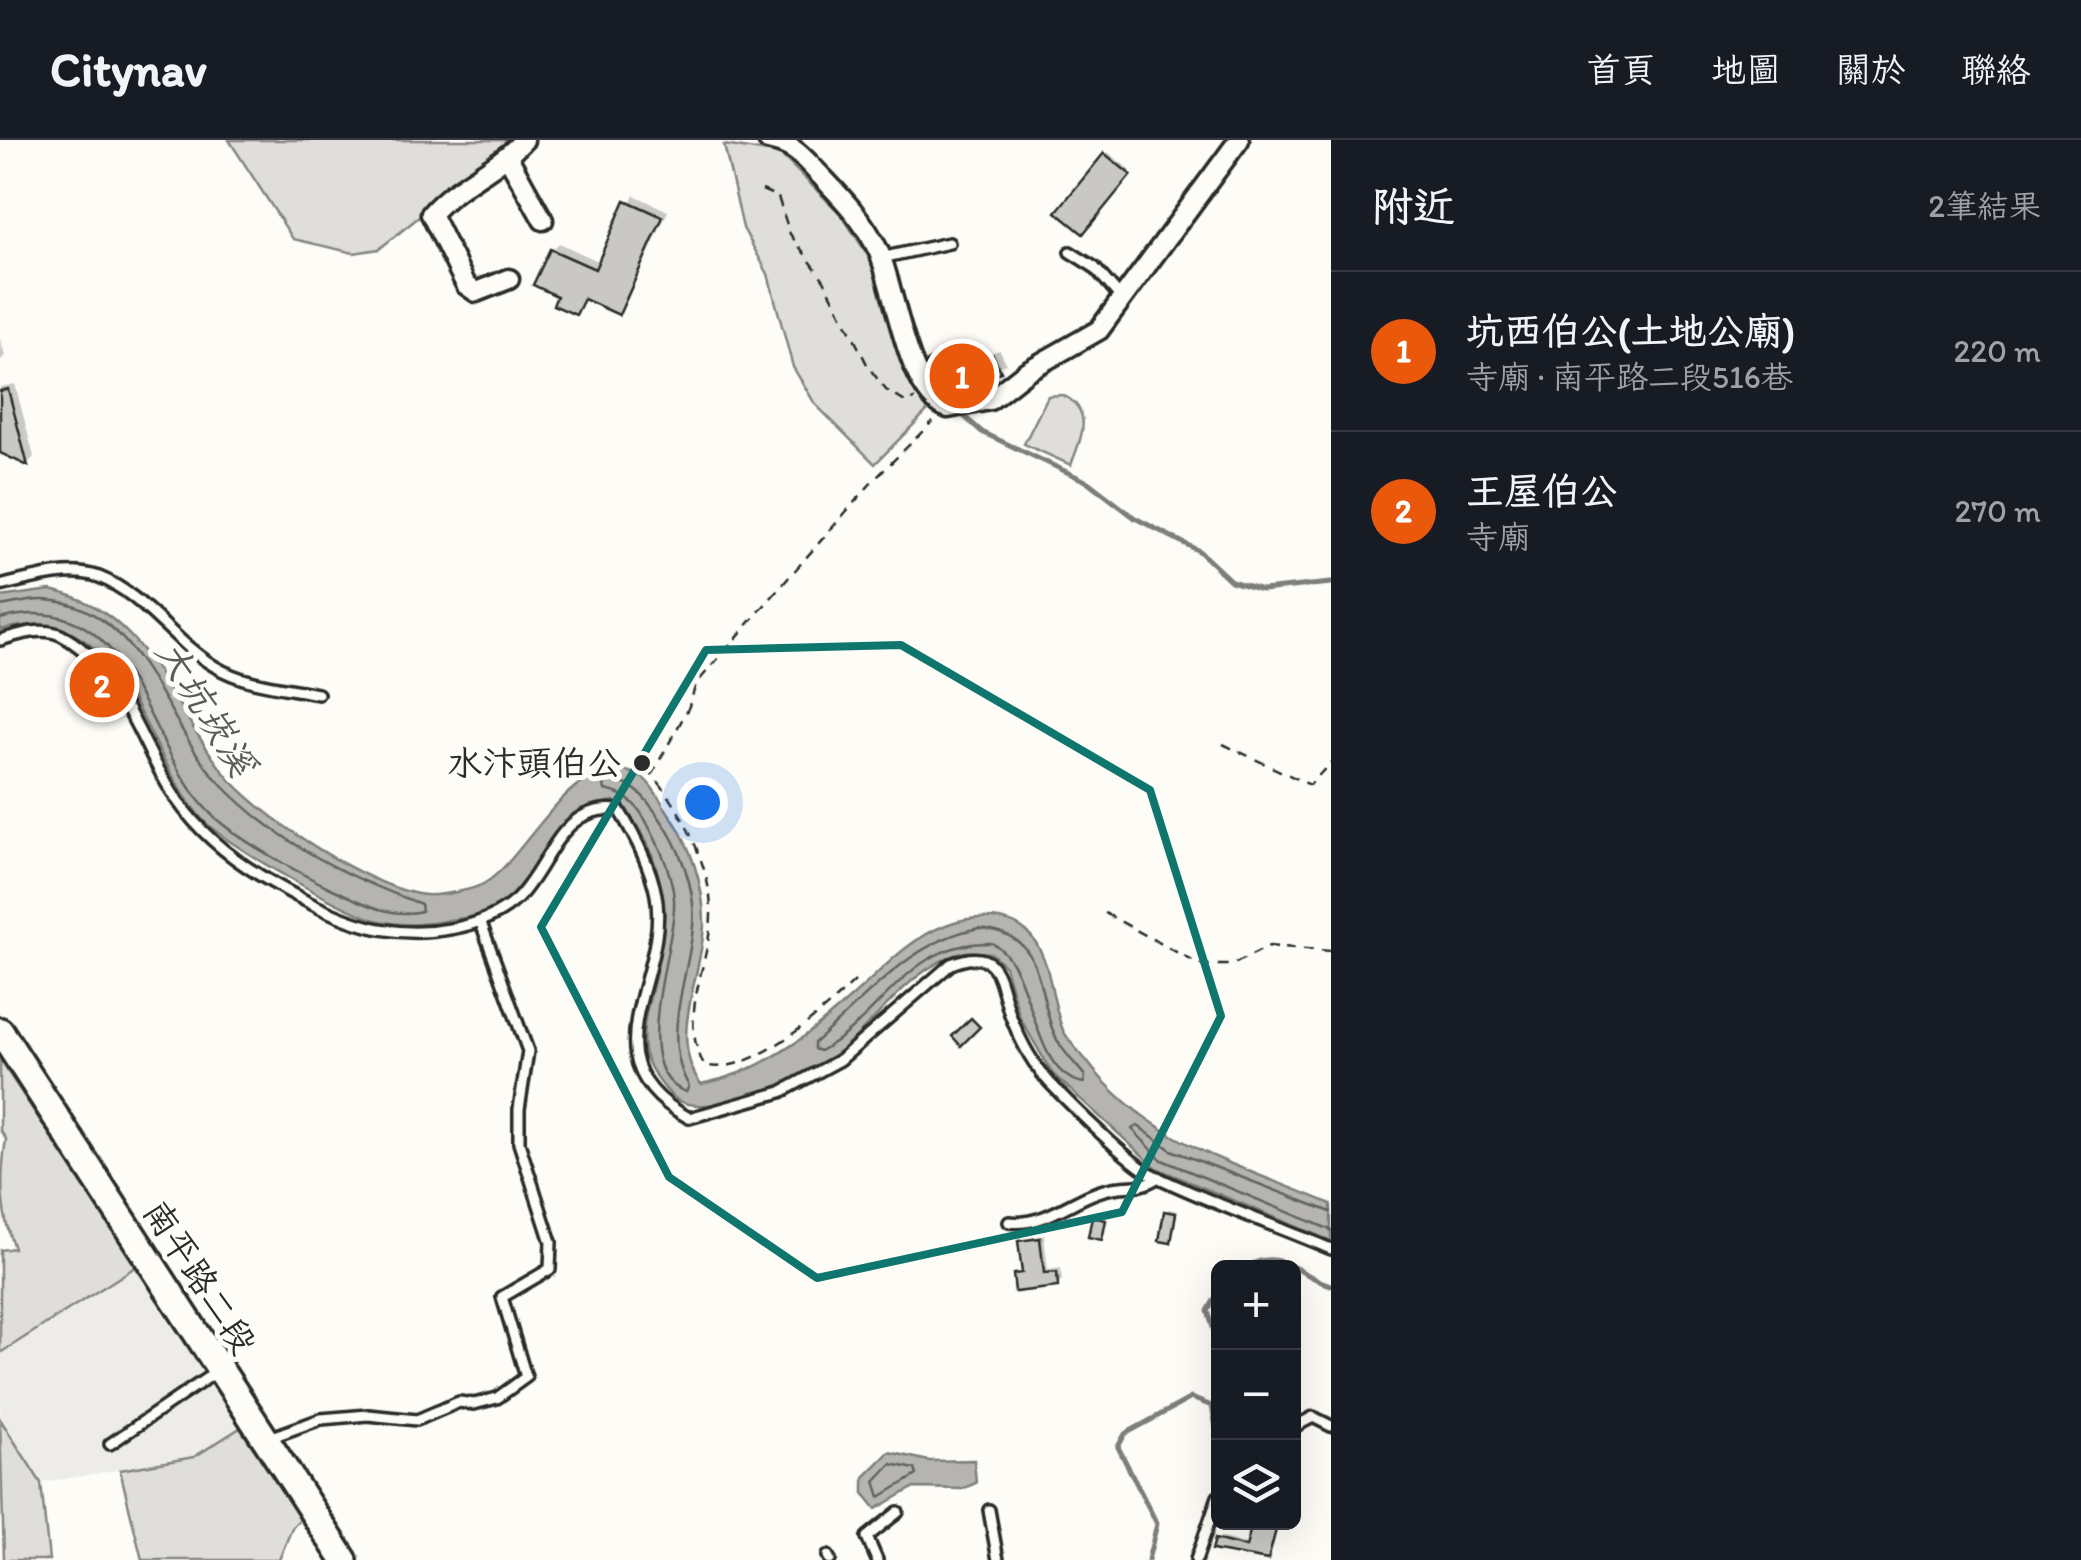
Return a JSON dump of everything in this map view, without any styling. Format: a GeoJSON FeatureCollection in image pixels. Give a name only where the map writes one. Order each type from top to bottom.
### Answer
{"type":"FeatureCollection","features":[{"type":"Feature","properties":{"kind":"street"},"geometry":{"type":"LineString","coordinates":[[509,279],[476,292],[466,285],[430,214],[442,200],[508,157],[524,140]]}},
{"type":"Feature","properties":{"kind":"street"},"geometry":{"type":"LineString","coordinates":[[773,141],[789,143],[858,215],[881,258],[914,366],[946,404],[990,400],[1027,371],[1099,330],[1239,140]]}},
{"type":"Feature","properties":{"kind":"street"},"geometry":{"type":"LineString","coordinates":[[508,157],[543,220]]}},
{"type":"Feature","properties":{"kind":"street","name":"南平路二段"},"geometry":{"type":"LineString","coordinates":[[0,1030],[344,1560]]}},
{"type":"Feature","properties":{"kind":"lane"},"geometry":{"type":"LineString","coordinates":[[881,258],[948,243]]}},
{"type":"Feature","properties":{"kind":"lane"},"geometry":{"type":"LineString","coordinates":[[1070,252],[1094,267],[1122,299]]}},
{"type":"Feature","properties":{"kind":"lane"},"geometry":{"type":"LineString","coordinates":[[0,586],[52,574],[98,576],[132,598],[176,641],[216,668],[240,679],[318,694]]}},
{"type":"Feature","properties":{"kind":"lane"},"geometry":{"type":"LineString","coordinates":[[0,640],[32,630],[66,637],[104,674],[130,712],[175,798],[202,834],[260,876],[379,929],[431,930],[481,923],[518,898],[560,834],[577,818],[601,808],[619,810],[639,842],[656,897],[652,958],[631,1042],[648,1083],[668,1106],[689,1118],[781,1092],[840,1060],[951,964],[969,957],[986,960],[1002,978],[1010,1013],[1026,1050],[1049,1082],[1158,1177],[1331,1249]]}},
{"type":"Feature","properties":{"kind":"lane"},"geometry":{"type":"LineString","coordinates":[[264,1440],[320,1419],[368,1415],[417,1420],[460,1402],[474,1404],[497,1398],[526,1376],[502,1297],[550,1269],[551,1242],[519,1144],[519,1109],[528,1050],[481,923]]}},
{"type":"Feature","properties":{"kind":"lane"},"geometry":{"type":"LineString","coordinates":[[1009,1222],[1024,1224],[1100,1192],[1131,1189],[1158,1177]]}},
{"type":"Feature","properties":{"kind":"lane"},"geometry":{"type":"LineString","coordinates":[[110,1444],[219,1370]]}},
{"type":"Feature","properties":{"kind":"lane"},"geometry":{"type":"LineString","coordinates":[[1301,1423],[1312,1417],[1331,1426]]}},
{"type":"Feature","properties":{"kind":"lane"},"geometry":{"type":"LineString","coordinates":[[989,1510],[998,1560]]}},
{"type":"Feature","properties":{"kind":"lane"},"geometry":{"type":"LineString","coordinates":[[876,1560],[867,1538],[898,1512]]}},
{"type":"Feature","properties":{"kind":"lane"},"geometry":{"type":"LineString","coordinates":[[1196,1560],[1211,1518]]}},
{"type":"Feature","properties":{"kind":"path"},"geometry":{"type":"LineString","coordinates":[[762,190],[778,197],[790,234],[824,280],[886,390],[905,402],[946,404]]}},
{"type":"Feature","properties":{"kind":"path"},"geometry":{"type":"LineString","coordinates":[[652,774],[688,709],[696,684],[872,482],[946,404]]}},
{"type":"Feature","properties":{"kind":"path"},"geometry":{"type":"LineString","coordinates":[[1223,744],[1310,785],[1331,762]]}},
{"type":"Feature","properties":{"kind":"path"},"geometry":{"type":"LineString","coordinates":[[635,758],[639,767],[662,785],[692,832],[711,913],[691,1026],[704,1065],[740,1061],[774,1046],[813,1019],[854,981]]}},
{"type":"Feature","properties":{"kind":"path"},"geometry":{"type":"LineString","coordinates":[[1105,913],[1200,965],[1232,965],[1269,946],[1331,951]]}},
{"type":"Feature","properties":{"kind":"highlighted area"},"geometry":{"type":"Polygon","coordinates":[[[901,645],[1150,790],[1221,1016],[1122,1212],[817,1278],[669,1177],[541,927],[706,650],[901,645]]]}},
{"type":"Feature","properties":{"kind":"shaded area"},"geometry":{"type":"Polygon","coordinates":[[[229,140],[515,140],[379,249],[354,253],[293,239],[229,140]]]}},
{"type":"Feature","properties":{"kind":"shaded area"},"geometry":{"type":"Polygon","coordinates":[[[724,145],[780,154],[841,214],[871,260],[909,379],[928,410],[875,464],[815,404],[793,367],[768,274],[743,228],[724,145]]]}},
{"type":"Feature","properties":{"kind":"shaded area"},"geometry":{"type":"Polygon","coordinates":[[[1062,395],[1079,408],[1082,417],[1081,435],[1071,465],[1024,444],[1048,396],[1062,395]]]}},
{"type":"Feature","properties":{"kind":"shaded area"},"geometry":{"type":"Polygon","coordinates":[[[0,1060],[137,1266],[0,1353],[0,1250],[14,1248],[2,1194],[6,1139],[0,1130],[0,1060]]]}},
{"type":"Feature","properties":{"kind":"shaded area"},"geometry":{"type":"Polygon","coordinates":[[[137,1266],[240,1428],[194,1457],[41,1483],[0,1419],[0,1353],[137,1266]]]}},
{"type":"Feature","properties":{"kind":"shaded area"},"geometry":{"type":"Polygon","coordinates":[[[0,1419],[41,1483],[49,1560],[4,1560],[0,1419]]]}},
{"type":"Feature","properties":{"kind":"shaded area"},"geometry":{"type":"Polygon","coordinates":[[[240,1428],[301,1518],[292,1528],[279,1560],[142,1560],[120,1470],[194,1457],[240,1428]]]}},
{"type":"Feature","properties":{"kind":"water"},"geometry":{"type":"Polygon","coordinates":[[[50,590],[82,600],[109,616],[132,637],[222,770],[260,807],[346,865],[403,890],[432,895],[480,886],[502,869],[576,786],[597,773],[619,770],[643,778],[684,838],[702,894],[702,942],[687,1026],[691,1066],[701,1084],[749,1069],[791,1046],[904,950],[934,930],[976,918],[1008,921],[1035,941],[1046,965],[1065,1034],[1111,1088],[1138,1112],[1197,1148],[1331,1204],[1331,1241],[1156,1168],[1052,1073],[1020,1018],[1005,966],[991,953],[961,953],[928,969],[844,1048],[785,1083],[732,1101],[686,1103],[667,1091],[645,1056],[644,1029],[661,946],[662,900],[643,835],[614,801],[571,819],[519,887],[486,913],[414,924],[388,923],[364,916],[259,860],[202,819],[181,790],[125,686],[103,657],[76,635],[42,626],[0,630],[0,597],[50,590]]]}},
{"type":"Feature","properties":{"kind":"water"},"geometry":{"type":"Polygon","coordinates":[[[889,1452],[929,1461],[974,1460],[976,1483],[962,1489],[913,1488],[876,1509],[864,1494],[864,1477],[889,1452]]]}},
{"type":"Feature","properties":{"kind":"building"},"geometry":{"type":"Polygon","coordinates":[[[1104,153],[1131,175],[1083,234],[1056,212],[1104,153]]]}},
{"type":"Feature","properties":{"kind":"building"},"geometry":{"type":"Polygon","coordinates":[[[625,200],[663,217],[619,315],[584,299],[576,315],[553,305],[557,296],[533,285],[550,249],[595,269],[625,200]]]}},
{"type":"Feature","properties":{"kind":"building"},"geometry":{"type":"Polygon","coordinates":[[[940,352],[944,369],[993,355],[1001,372],[975,380],[980,394],[955,398],[925,364],[940,352]]]}},
{"type":"Feature","properties":{"kind":"building"},"geometry":{"type":"Polygon","coordinates":[[[8,389],[28,466],[0,453],[0,391],[8,389]]]}},
{"type":"Feature","properties":{"kind":"building"},"geometry":{"type":"Polygon","coordinates":[[[971,1018],[980,1027],[961,1046],[952,1036],[971,1018]]]}},
{"type":"Feature","properties":{"kind":"building"},"geometry":{"type":"Polygon","coordinates":[[[1164,1211],[1176,1213],[1171,1243],[1159,1241],[1164,1211]]]}},
{"type":"Feature","properties":{"kind":"building"},"geometry":{"type":"Polygon","coordinates":[[[1092,1217],[1106,1220],[1102,1240],[1088,1237],[1092,1217]]]}},
{"type":"Feature","properties":{"kind":"building"},"geometry":{"type":"Polygon","coordinates":[[[1040,1238],[1044,1273],[1057,1272],[1058,1287],[1015,1292],[1013,1274],[1022,1273],[1018,1241],[1040,1238]]]}},
{"type":"Feature","properties":{"kind":"building"},"geometry":{"type":"Polygon","coordinates":[[[1250,1530],[1276,1530],[1268,1560],[1212,1550],[1215,1539],[1246,1547],[1250,1530]]]}},
{"type":"Feature","properties":{"kind":"waterway"},"geometry":{"type":"LineString","coordinates":[[872,223],[893,265],[920,356],[944,396]]}},
{"type":"Feature","properties":{"kind":"waterway"},"geometry":{"type":"LineString","coordinates":[[958,411],[982,432],[1088,482],[1135,518],[1199,551],[1231,581],[1262,590],[1331,583]]}},
{"type":"Feature","properties":{"kind":"waterway"},"geometry":{"type":"LineString","coordinates":[[1301,1271],[1331,1285]]}},
{"type":"Feature","properties":{"kind":"waterway"},"geometry":{"type":"LineString","coordinates":[[1211,1306],[1211,1321]]}},
{"type":"Feature","properties":{"kind":"waterway"},"geometry":{"type":"LineString","coordinates":[[1148,1560],[1157,1524],[1118,1447],[1125,1434],[1191,1398],[1211,1406]]}},
{"type":"Feature","properties":{"kind":"place","name":"坑西伯公(土地公廟)"},"geometry":{"type":"Point","coordinates":[962,376]}},
{"type":"Feature","properties":{"kind":"place","name":"王屋伯公"},"geometry":{"type":"Point","coordinates":[102,685]}},
{"type":"Feature","properties":{"kind":"place","name":"水汴頭伯公"},"geometry":{"type":"Point","coordinates":[642,763]}},
{"type":"Feature","properties":{"kind":"water label","name":"大坑崁溪"},"geometry":{"type":"Point","coordinates":[206,708]}}]}
